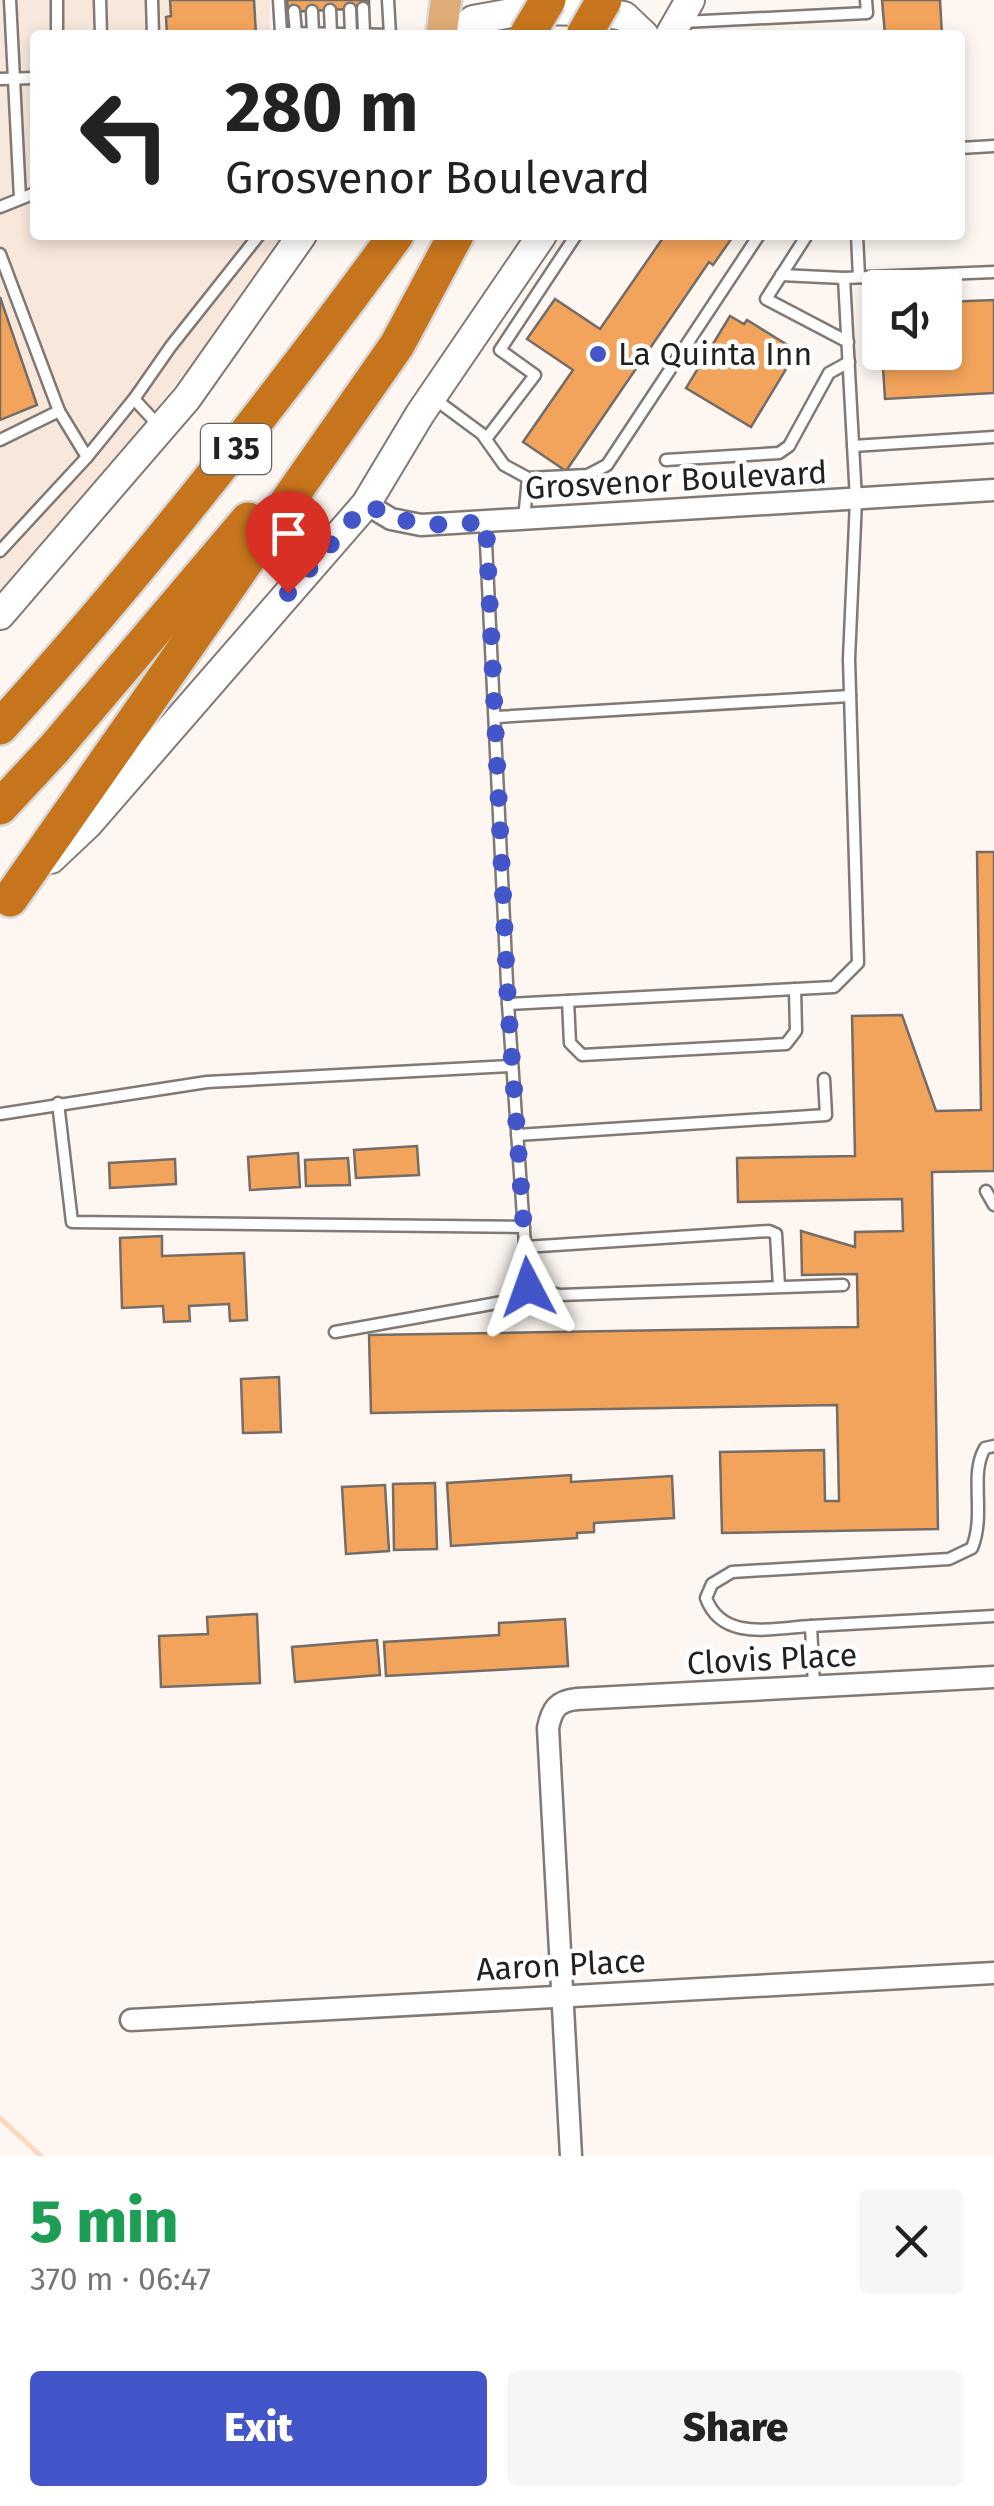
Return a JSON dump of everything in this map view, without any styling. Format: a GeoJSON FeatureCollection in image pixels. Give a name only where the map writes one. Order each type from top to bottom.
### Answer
{"type":"FeatureCollection","features":[{"type":"Feature","properties":{"kind":"highway"},"geometry":{"type":"LineString","coordinates":[[530,30],[548,0]]}},
{"type":"Feature","properties":{"kind":"highway"},"geometry":{"type":"LineString","coordinates":[[587,30],[604,0]]}},
{"type":"Feature","properties":{"kind":"highway","name":"I 35"},"geometry":{"type":"LineString","coordinates":[[0,727],[65,656],[227,461],[392,240]]}},
{"type":"Feature","properties":{"kind":"highway","name":"I 35"},"geometry":{"type":"LineString","coordinates":[[0,807],[247,521],[451,240]]}},
{"type":"Feature","properties":{"kind":"highway"},"geometry":{"type":"LineString","coordinates":[[5,904],[397,345],[452,240]]}},
{"type":"Feature","properties":{"kind":"highway"},"geometry":{"type":"LineString","coordinates":[[0,710],[65,656]]}},
{"type":"Feature","properties":{"kind":"main road"},"geometry":{"type":"LineString","coordinates":[[446,0],[446,30]]}},
{"type":"Feature","properties":{"kind":"main road"},"geometry":{"type":"LineString","coordinates":[[448,30],[460,0]]}},
{"type":"Feature","properties":{"kind":"main road"},"geometry":{"type":"LineString","coordinates":[[454,30],[473,20],[528,10],[624,16],[639,30]]}},
{"type":"Feature","properties":{"kind":"main road"},"geometry":{"type":"LineString","coordinates":[[0,615],[188,398],[299,240]]}},
{"type":"Feature","properties":{"kind":"main road"},"geometry":{"type":"LineString","coordinates":[[5,904],[88,824],[366,504],[432,397],[539,240]]}},
{"type":"Feature","properties":{"kind":"street","name":"Grosvenor Boulevard"},"geometry":{"type":"LineString","coordinates":[[366,504],[391,519],[421,525],[994,490]]}},
{"type":"Feature","properties":{"kind":"street","name":"Clovis Place"},"geometry":{"type":"LineString","coordinates":[[565,1994],[548,1728],[554,1707],[564,1700],[577,1699],[994,1677]]}},
{"type":"Feature","properties":{"kind":"street","name":"Aaron Place"},"geometry":{"type":"LineString","coordinates":[[132,2020],[994,1973]]}},
{"type":"Feature","properties":{"kind":"street"},"geometry":{"type":"LineString","coordinates":[[565,1994],[571,2156]]}},
{"type":"Feature","properties":{"kind":"lane"},"geometry":{"type":"LineString","coordinates":[[10,0],[20,198]]}},
{"type":"Feature","properties":{"kind":"lane"},"geometry":{"type":"LineString","coordinates":[[56,0],[58,30]]}},
{"type":"Feature","properties":{"kind":"lane"},"geometry":{"type":"LineString","coordinates":[[100,0],[102,30]]}},
{"type":"Feature","properties":{"kind":"lane"},"geometry":{"type":"LineString","coordinates":[[152,0],[153,30]]}},
{"type":"Feature","properties":{"kind":"lane"},"geometry":{"type":"LineString","coordinates":[[278,0],[280,30]]}},
{"type":"Feature","properties":{"kind":"lane"},"geometry":{"type":"LineString","coordinates":[[388,0],[390,30]]}},
{"type":"Feature","properties":{"kind":"lane"},"geometry":{"type":"LineString","coordinates":[[679,19],[867,14],[866,0]]}},
{"type":"Feature","properties":{"kind":"lane"},"geometry":{"type":"LineString","coordinates":[[363,8],[364,30]]}},
{"type":"Feature","properties":{"kind":"lane"},"geometry":{"type":"LineString","coordinates":[[350,9],[351,30]]}},
{"type":"Feature","properties":{"kind":"lane"},"geometry":{"type":"LineString","coordinates":[[312,10],[313,30]]}},
{"type":"Feature","properties":{"kind":"lane"},"geometry":{"type":"LineString","coordinates":[[330,10],[331,30]]}},
{"type":"Feature","properties":{"kind":"lane"},"geometry":{"type":"LineString","coordinates":[[294,11],[296,30]]}},
{"type":"Feature","properties":{"kind":"lane"},"geometry":{"type":"LineString","coordinates":[[0,79],[30,78]]}},
{"type":"Feature","properties":{"kind":"lane"},"geometry":{"type":"LineString","coordinates":[[965,148],[994,146]]}},
{"type":"Feature","properties":{"kind":"lane"},"geometry":{"type":"LineString","coordinates":[[0,207],[30,195]]}},
{"type":"Feature","properties":{"kind":"lane"},"geometry":{"type":"LineString","coordinates":[[0,550],[87,456],[254,240]]}},
{"type":"Feature","properties":{"kind":"lane"},"geometry":{"type":"LineString","coordinates":[[486,439],[536,375],[500,350],[573,240]]}},
{"type":"Feature","properties":{"kind":"lane"},"geometry":{"type":"LineString","coordinates":[[432,397],[486,439],[504,465],[528,478],[588,476],[607,465],[756,240]]}},
{"type":"Feature","properties":{"kind":"lane"},"geometry":{"type":"LineString","coordinates":[[804,240],[766,299],[848,342]]}},
{"type":"Feature","properties":{"kind":"lane"},"geometry":{"type":"LineString","coordinates":[[857,240],[859,277]]}},
{"type":"Feature","properties":{"kind":"lane"},"geometry":{"type":"LineString","coordinates":[[0,254],[59,410],[87,456]]}},
{"type":"Feature","properties":{"kind":"lane"},"geometry":{"type":"LineString","coordinates":[[781,276],[844,278],[994,272]]}},
{"type":"Feature","properties":{"kind":"lane"},"geometry":{"type":"LineString","coordinates":[[508,1004],[834,987],[858,963],[850,696],[856,500],[844,278]]}},
{"type":"Feature","properties":{"kind":"lane"},"geometry":{"type":"LineString","coordinates":[[666,460],[779,453],[788,446],[829,372],[848,362]]}},
{"type":"Feature","properties":{"kind":"lane"},"geometry":{"type":"LineString","coordinates":[[134,398],[162,429]]}},
{"type":"Feature","properties":{"kind":"lane"},"geometry":{"type":"LineString","coordinates":[[0,440],[59,410]]}},
{"type":"Feature","properties":{"kind":"lane"},"geometry":{"type":"LineString","coordinates":[[853,446],[994,437]]}},
{"type":"Feature","properties":{"kind":"lane"},"geometry":{"type":"LineString","coordinates":[[524,520],[528,478]]}},
{"type":"Feature","properties":{"kind":"lane"},"geometry":{"type":"LineString","coordinates":[[486,522],[508,1004],[528,1287]]}},
{"type":"Feature","properties":{"kind":"lane"},"geometry":{"type":"LineString","coordinates":[[497,717],[850,696]]}},
{"type":"Feature","properties":{"kind":"lane"},"geometry":{"type":"LineString","coordinates":[[568,1001],[570,1044],[582,1055],[786,1044],[796,1031],[795,989]]}},
{"type":"Feature","properties":{"kind":"lane"},"geometry":{"type":"LineString","coordinates":[[0,1114],[207,1082],[512,1066]]}},
{"type":"Feature","properties":{"kind":"lane"},"geometry":{"type":"LineString","coordinates":[[517,1135],[826,1115],[824,1079]]}},
{"type":"Feature","properties":{"kind":"lane"},"geometry":{"type":"LineString","coordinates":[[58,1104],[72,1222],[524,1226]]}},
{"type":"Feature","properties":{"kind":"lane"},"geometry":{"type":"LineString","coordinates":[[986,1191],[994,1205]]}},
{"type":"Feature","properties":{"kind":"lane"},"geometry":{"type":"LineString","coordinates":[[525,1247],[770,1231],[776,1234],[779,1286]]}},
{"type":"Feature","properties":{"kind":"lane"},"geometry":{"type":"LineString","coordinates":[[335,1332],[508,1301],[528,1287],[560,1295],[843,1285]]}},
{"type":"Feature","properties":{"kind":"lane"},"geometry":{"type":"LineString","coordinates":[[994,1446],[986,1448],[979,1458],[980,1528],[972,1548],[949,1559],[732,1572],[712,1584],[706,1598],[712,1613],[726,1625],[742,1629],[994,1616]]}},
{"type":"Feature","properties":{"kind":"lane"},"geometry":{"type":"LineString","coordinates":[[811,1626],[814,1686]]}},
{"type":"Feature","properties":{"kind":"shaded area"},"geometry":{"type":"Polygon","coordinates":[[[0,0],[270,0],[270,30],[30,30],[30,240],[286,242],[0,604],[0,0]]]}},
{"type":"Feature","properties":{"kind":"building"},"geometry":{"type":"Polygon","coordinates":[[[170,0],[254,0],[256,30],[167,30],[166,17],[171,16],[170,0]]]}},
{"type":"Feature","properties":{"kind":"building"},"geometry":{"type":"Polygon","coordinates":[[[287,0],[369,0],[369,8],[288,12],[287,0]]]}},
{"type":"Feature","properties":{"kind":"building"},"geometry":{"type":"Polygon","coordinates":[[[882,0],[940,0],[942,30],[885,30],[882,0]]]}},
{"type":"Feature","properties":{"kind":"building","name":"La Quinta Inn"},"geometry":{"type":"Polygon","coordinates":[[[662,240],[730,240],[713,265],[709,262],[566,471],[523,442],[573,370],[527,339],[555,299],[600,329],[662,240]]]}},
{"type":"Feature","properties":{"kind":"building"},"geometry":{"type":"Polygon","coordinates":[[[0,297],[37,405],[0,420],[0,297]]]}},
{"type":"Feature","properties":{"kind":"building"},"geometry":{"type":"Polygon","coordinates":[[[994,300],[994,393],[885,399],[883,370],[962,370],[962,301],[994,300]]]}},
{"type":"Feature","properties":{"kind":"building"},"geometry":{"type":"Polygon","coordinates":[[[730,316],[744,324],[747,320],[786,344],[782,349],[794,356],[751,427],[686,388],[730,316]]]}},
{"type":"Feature","properties":{"kind":"building"},"geometry":{"type":"Polygon","coordinates":[[[977,852],[994,852],[994,1171],[932,1172],[938,1529],[722,1533],[720,1452],[824,1450],[825,1501],[839,1501],[837,1405],[371,1413],[369,1335],[858,1327],[857,1274],[802,1275],[801,1231],[855,1247],[855,1232],[903,1231],[902,1199],[738,1202],[737,1158],[855,1156],[852,1016],[902,1015],[936,1111],[981,1110],[977,852]]]}},
{"type":"Feature","properties":{"kind":"building"},"geometry":{"type":"Polygon","coordinates":[[[417,1146],[419,1175],[356,1178],[354,1150],[417,1146]]]}},
{"type":"Feature","properties":{"kind":"building"},"geometry":{"type":"Polygon","coordinates":[[[298,1153],[300,1187],[250,1190],[248,1157],[298,1153]]]}},
{"type":"Feature","properties":{"kind":"building"},"geometry":{"type":"Polygon","coordinates":[[[348,1158],[350,1185],[306,1186],[305,1160],[348,1158]]]}},
{"type":"Feature","properties":{"kind":"building"},"geometry":{"type":"Polygon","coordinates":[[[175,1159],[176,1184],[110,1188],[109,1163],[175,1159]]]}},
{"type":"Feature","properties":{"kind":"building"},"geometry":{"type":"Polygon","coordinates":[[[162,1236],[162,1256],[244,1253],[247,1320],[230,1321],[229,1304],[189,1306],[190,1321],[164,1322],[163,1306],[122,1308],[120,1238],[162,1236]]]}},
{"type":"Feature","properties":{"kind":"building"},"geometry":{"type":"Polygon","coordinates":[[[279,1377],[281,1432],[243,1433],[241,1379],[279,1377]]]}},
{"type":"Feature","properties":{"kind":"building"},"geometry":{"type":"Polygon","coordinates":[[[571,1475],[571,1482],[672,1476],[674,1518],[594,1523],[594,1532],[577,1533],[577,1538],[451,1546],[447,1483],[571,1475]]]}},
{"type":"Feature","properties":{"kind":"building"},"geometry":{"type":"Polygon","coordinates":[[[435,1483],[437,1549],[394,1550],[393,1484],[435,1483]]]}},
{"type":"Feature","properties":{"kind":"building"},"geometry":{"type":"Polygon","coordinates":[[[385,1485],[389,1551],[346,1554],[342,1487],[385,1485]]]}},
{"type":"Feature","properties":{"kind":"building"},"geometry":{"type":"Polygon","coordinates":[[[257,1614],[260,1683],[161,1687],[159,1636],[208,1634],[207,1617],[257,1614]]]}},
{"type":"Feature","properties":{"kind":"building"},"geometry":{"type":"Polygon","coordinates":[[[565,1619],[568,1666],[386,1676],[384,1642],[499,1635],[499,1623],[565,1619]]]}},
{"type":"Feature","properties":{"kind":"building"},"geometry":{"type":"Polygon","coordinates":[[[377,1640],[380,1675],[295,1682],[292,1647],[377,1640]]]}},
{"type":"Feature","properties":{"kind":"waterway"},"geometry":{"type":"LineString","coordinates":[[0,2118],[41,2156]]}},
{"type":"Feature","properties":{"kind":"place","name":"La Quinta Inn"},"geometry":{"type":"Point","coordinates":[598,354]}},
{"type":"Feature","properties":{"kind":"route"},"geometry":{"type":"LineString","coordinates":[[288,593],[366,504],[391,519],[421,525],[486,522],[508,1004],[528,1287]]}}]}
